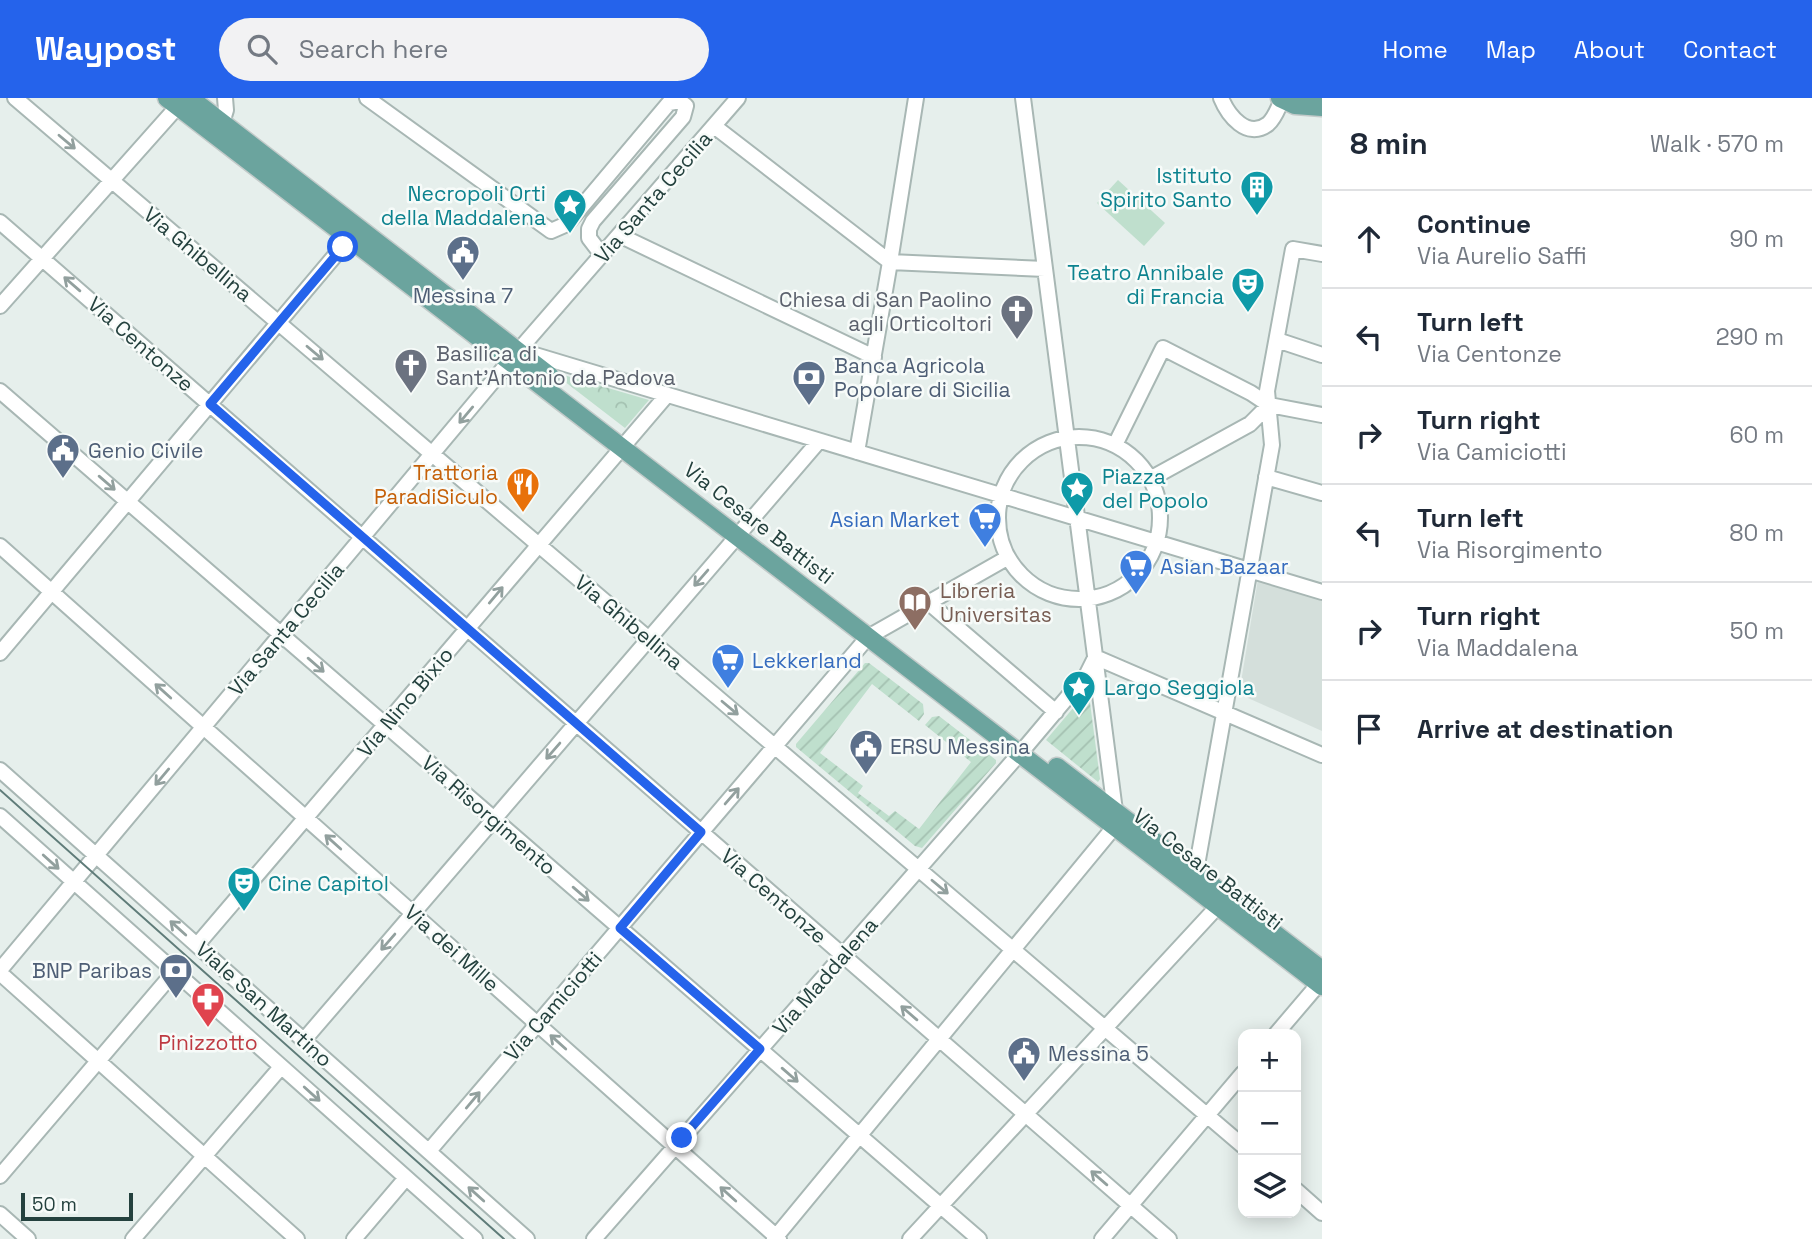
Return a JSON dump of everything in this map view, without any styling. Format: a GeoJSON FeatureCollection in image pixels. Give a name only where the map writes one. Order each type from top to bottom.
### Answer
{"type":"FeatureCollection","features":[{"type":"Feature","properties":{"kind":"main road"},"geometry":{"type":"LineString","coordinates":[[1281,99],[1295,105],[1322,107]]}},
{"type":"Feature","properties":{"kind":"main road","name":"Via Cesare Battisti"},"geometry":{"type":"LineString","coordinates":[[178,101],[222,123],[514,356],[1115,818],[1321,980]]}},
{"type":"Feature","properties":{"kind":"main road","name":"Via Cesare Battisti"},"geometry":{"type":"LineString","coordinates":[[178,101],[349,239],[514,356]]}},
{"type":"Feature","properties":{"kind":"main road","name":"Via Cesare Battisti"},"geometry":{"type":"LineString","coordinates":[[1195,880],[1218,906],[1321,980]]}},
{"type":"Feature","properties":{"kind":"street","name":"Via Ghibellina"},"geometry":{"type":"LineString","coordinates":[[15,98],[1238,1142]]}},
{"type":"Feature","properties":{"kind":"street"},"geometry":{"type":"LineString","coordinates":[[222,123],[226,110],[225,98]]}},
{"type":"Feature","properties":{"kind":"street"},"geometry":{"type":"LineString","coordinates":[[367,98],[551,231],[568,225],[669,103],[680,101],[686,106],[683,117],[593,221],[589,238],[602,255]]}},
{"type":"Feature","properties":{"kind":"street","name":"Via Santa Cecilia"},"geometry":{"type":"LineString","coordinates":[[0,971],[514,356],[738,98]]}},
{"type":"Feature","properties":{"kind":"street"},"geometry":{"type":"LineString","coordinates":[[857,452],[916,98]]}},
{"type":"Feature","properties":{"kind":"street"},"geometry":{"type":"LineString","coordinates":[[776,1238],[1013,949],[1115,818],[1023,98]]}},
{"type":"Feature","properties":{"kind":"street"},"geometry":{"type":"LineString","coordinates":[[1221,98],[1233,118],[1242,126],[1254,129],[1270,122],[1281,99]]}},
{"type":"Feature","properties":{"kind":"street"},"geometry":{"type":"LineString","coordinates":[[0,306],[178,101]]}},
{"type":"Feature","properties":{"kind":"street"},"geometry":{"type":"LineString","coordinates":[[714,126],[890,262],[1045,269]]}},
{"type":"Feature","properties":{"kind":"street","name":"Via Centonze"},"geometry":{"type":"LineString","coordinates":[[0,222],[1169,1239]]}},
{"type":"Feature","properties":{"kind":"street"},"geometry":{"type":"LineString","coordinates":[[619,235],[874,357]]}},
{"type":"Feature","properties":{"kind":"street"},"geometry":{"type":"LineString","coordinates":[[0,653],[349,239]]}},
{"type":"Feature","properties":{"kind":"street"},"geometry":{"type":"LineString","coordinates":[[1195,880],[1272,445],[1268,391],[1293,249],[1322,254]]}},
{"type":"Feature","properties":{"kind":"street"},"geometry":{"type":"LineString","coordinates":[[1277,340],[1322,355]]}},
{"type":"Feature","properties":{"kind":"street"},"geometry":{"type":"LineString","coordinates":[[1115,445],[1163,348],[1269,405],[1322,415]]}},
{"type":"Feature","properties":{"kind":"street"},"geometry":{"type":"LineString","coordinates":[[514,356],[667,395],[1322,593]]}},
{"type":"Feature","properties":{"kind":"street","name":"Via Risorgimento"},"geometry":{"type":"LineString","coordinates":[[0,391],[979,1239]]}},
{"type":"Feature","properties":{"kind":"street","name":"Via Nino Bixio"},"geometry":{"type":"LineString","coordinates":[[197,945],[667,395]]}},
{"type":"Feature","properties":{"kind":"street"},"geometry":{"type":"LineString","coordinates":[[1150,479],[1250,424],[1269,405]]}},
{"type":"Feature","properties":{"kind":"street"},"geometry":{"type":"LineString","coordinates":[[1067,437],[1091,438],[1115,445],[1135,459],[1150,479],[1160,510],[1156,542],[1146,564],[1130,581],[1111,593],[1088,600],[1061,598],[1035,588],[1024,580],[1007,558],[999,534],[1000,496],[1012,472],[1030,452],[1054,440],[1067,437]]}},
{"type":"Feature","properties":{"kind":"street"},"geometry":{"type":"LineString","coordinates":[[304,1040],[819,441]]}},
{"type":"Feature","properties":{"kind":"street"},"geometry":{"type":"LineString","coordinates":[[1266,477],[1322,493]]}},
{"type":"Feature","properties":{"kind":"street","name":"Via dei Mille"},"geometry":{"type":"LineString","coordinates":[[0,546],[776,1238]]}},
{"type":"Feature","properties":{"kind":"street"},"geometry":{"type":"LineString","coordinates":[[874,633],[1007,558]]}},
{"type":"Feature","properties":{"kind":"street"},"geometry":{"type":"LineString","coordinates":[[929,603],[1056,712]]}},
{"type":"Feature","properties":{"kind":"street","name":"Via Camiciotti"},"geometry":{"type":"LineString","coordinates":[[429,1151],[874,633]]}},
{"type":"Feature","properties":{"kind":"street"},"geometry":{"type":"LineString","coordinates":[[1095,657],[1322,755]]}},
{"type":"Feature","properties":{"kind":"street"},"geometry":{"type":"LineString","coordinates":[[1024,749],[1087,674],[1095,657]]}},
{"type":"Feature","properties":{"kind":"street","name":"Via Maddalena"},"geometry":{"type":"LineString","coordinates":[[594,1239],[1024,749]]}},
{"type":"Feature","properties":{"kind":"street","name":"Viale San Martino"},"geometry":{"type":"LineString","coordinates":[[0,770],[527,1239]]}},
{"type":"Feature","properties":{"kind":"street","name":"Viale San Martino"},"geometry":{"type":"LineString","coordinates":[[0,816],[475,1239]]}},
{"type":"Feature","properties":{"kind":"street"},"geometry":{"type":"LineString","coordinates":[[910,1239],[1218,906]]}},
{"type":"Feature","properties":{"kind":"street"},"geometry":{"type":"LineString","coordinates":[[0,971],[297,1239]]}},
{"type":"Feature","properties":{"kind":"street"},"geometry":{"type":"LineString","coordinates":[[0,1176],[174,972]]}},
{"type":"Feature","properties":{"kind":"street"},"geometry":{"type":"LineString","coordinates":[[1280,1029],[1321,980]]}},
{"type":"Feature","properties":{"kind":"street"},"geometry":{"type":"LineString","coordinates":[[133,1239],[281,1067]]}},
{"type":"Feature","properties":{"kind":"street"},"geometry":{"type":"LineString","coordinates":[[1102,1239],[1238,1079]]}},
{"type":"Feature","properties":{"kind":"street"},"geometry":{"type":"LineString","coordinates":[[354,1239],[406,1178]]}},
{"type":"Feature","properties":{"kind":"street"},"geometry":{"type":"LineString","coordinates":[[1301,1195],[1322,1213]]}},
{"type":"Feature","properties":{"kind":"street"},"geometry":{"type":"LineString","coordinates":[[0,1214],[28,1239]]}},
{"type":"Feature","properties":{"kind":"shaded area"},"geometry":{"type":"Polygon","coordinates":[[[1258,579],[1322,598],[1322,731],[1239,694],[1258,579]]]}},
{"type":"Feature","properties":{"kind":"green space"},"geometry":{"type":"Polygon","coordinates":[[[1118,180],[1165,223],[1144,246],[1097,203],[1118,180]]]}},
{"type":"Feature","properties":{"kind":"green space"},"geometry":{"type":"Polygon","coordinates":[[[564,375],[649,400],[625,428],[564,381],[564,375]]]}},
{"type":"Feature","properties":{"kind":"green space"},"geometry":{"type":"Polygon","coordinates":[[[865,663],[869,663],[923,704],[924,714],[919,721],[872,684],[820,753],[863,786],[858,793],[889,816],[895,811],[919,829],[971,762],[925,725],[932,717],[939,716],[996,760],[922,848],[915,846],[796,747],[865,663]]]}},
{"type":"Feature","properties":{"kind":"green space"},"geometry":{"type":"Polygon","coordinates":[[[1085,694],[1089,695],[1100,779],[1098,782],[1046,740],[1085,694]]]}},
{"type":"Feature","properties":{"kind":"tram line"},"geometry":{"type":"LineString","coordinates":[[0,790],[504,1239]]}},
{"type":"Feature","properties":{"kind":"place","name":"Istituto Spirito Santo"},"geometry":{"type":"Point","coordinates":[1257,217]}},
{"type":"Feature","properties":{"kind":"place","name":"Necropoli Orti della Maddalena"},"geometry":{"type":"Point","coordinates":[570,235]}},
{"type":"Feature","properties":{"kind":"place","name":"Messina 7"},"geometry":{"type":"Point","coordinates":[463,282]}},
{"type":"Feature","properties":{"kind":"place","name":"Teatro Annibale di Francia"},"geometry":{"type":"Point","coordinates":[1248,314]}},
{"type":"Feature","properties":{"kind":"place","name":"Chiesa di San Paolino agli Orticoltori"},"geometry":{"type":"Point","coordinates":[1017,341]}},
{"type":"Feature","properties":{"kind":"place","name":"Basilica di Sant'Antonio da Padova"},"geometry":{"type":"Point","coordinates":[411,395]}},
{"type":"Feature","properties":{"kind":"place","name":"Banca Agricola Popolare di Sicilia"},"geometry":{"type":"Point","coordinates":[809,407]}},
{"type":"Feature","properties":{"kind":"place","name":"Genio Civile"},"geometry":{"type":"Point","coordinates":[63,480]}},
{"type":"Feature","properties":{"kind":"place","name":"Trattoria ParadiSiculo"},"geometry":{"type":"Point","coordinates":[523,514]}},
{"type":"Feature","properties":{"kind":"place","name":"Piazza del Popolo"},"geometry":{"type":"Point","coordinates":[1077,518]}},
{"type":"Feature","properties":{"kind":"place","name":"Asian Market"},"geometry":{"type":"Point","coordinates":[985,549]}},
{"type":"Feature","properties":{"kind":"place","name":"Asian Bazaar"},"geometry":{"type":"Point","coordinates":[1136,596]}},
{"type":"Feature","properties":{"kind":"place","name":"Libreria Universitas"},"geometry":{"type":"Point","coordinates":[915,632]}},
{"type":"Feature","properties":{"kind":"place","name":"Lekkerland"},"geometry":{"type":"Point","coordinates":[728,690]}},
{"type":"Feature","properties":{"kind":"place","name":"Largo Seggiola"},"geometry":{"type":"Point","coordinates":[1079,717]}},
{"type":"Feature","properties":{"kind":"place","name":"ERSU Messina"},"geometry":{"type":"Point","coordinates":[866,776]}},
{"type":"Feature","properties":{"kind":"place","name":"Cine Capitol"},"geometry":{"type":"Point","coordinates":[244,913]}},
{"type":"Feature","properties":{"kind":"place","name":"BNP Paribas"},"geometry":{"type":"Point","coordinates":[176,1000]}},
{"type":"Feature","properties":{"kind":"place","name":"Pinizzotto"},"geometry":{"type":"Point","coordinates":[208,1029]}},
{"type":"Feature","properties":{"kind":"place","name":"Messina 5"},"geometry":{"type":"Point","coordinates":[1024,1083]}},
{"type":"Feature","properties":{"kind":"route"},"geometry":{"type":"LineString","coordinates":[[343,247],[210,404],[701,832],[620,928],[760,1049],[682,1138]]}}]}
